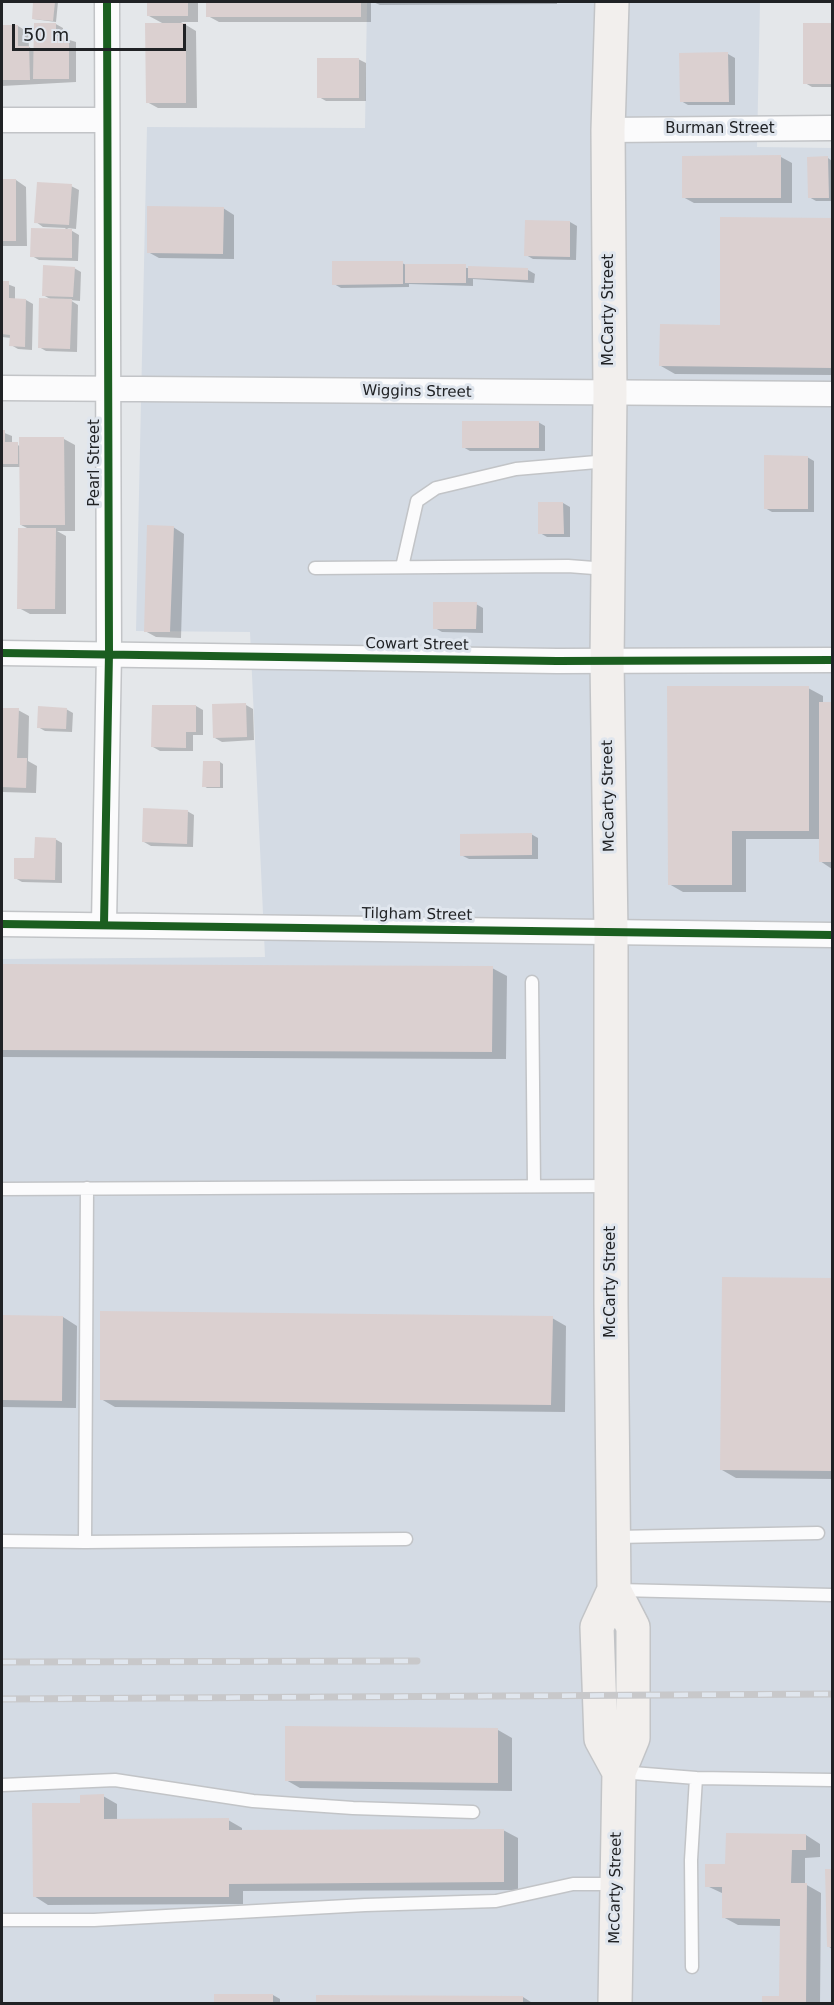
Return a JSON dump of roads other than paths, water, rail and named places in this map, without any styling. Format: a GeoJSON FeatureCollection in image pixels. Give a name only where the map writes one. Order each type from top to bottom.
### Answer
{"type":"FeatureCollection","features":[{"type":"Feature","properties":{"kind":"main road","name":"McCarty Street"},"geometry":{"type":"LineString","coordinates":[[612,2],[608,130],[610,394],[607,661],[612,933],[614,1590],[597,1627],[602,1739],[619,1772],[615,1884],[615,2004]]}},
{"type":"Feature","properties":{"kind":"street","name":"Pearl Street"},"geometry":{"type":"LineString","coordinates":[[104,924],[109,653],[107,2]]}},
{"type":"Feature","properties":{"kind":"street"},"geometry":{"type":"LineString","coordinates":[[2,120],[106,120]]}},
{"type":"Feature","properties":{"kind":"street","name":"Burman Street"},"geometry":{"type":"LineString","coordinates":[[608,130],[832,128]]}},
{"type":"Feature","properties":{"kind":"street","name":"Wiggins Street"},"geometry":{"type":"LineString","coordinates":[[2,388],[832,394]]}},
{"type":"Feature","properties":{"kind":"street","name":"Cowart Street"},"geometry":{"type":"LineString","coordinates":[[2,653],[607,661],[832,660]]}},
{"type":"Feature","properties":{"kind":"street","name":"Tilgham Street"},"geometry":{"type":"LineString","coordinates":[[2,924],[832,935]]}},
{"type":"Feature","properties":{"kind":"lane"},"geometry":{"type":"LineString","coordinates":[[402,567],[417,501],[436,488],[516,469],[609,461]]}},
{"type":"Feature","properties":{"kind":"lane"},"geometry":{"type":"LineString","coordinates":[[315,568],[568,566],[608,569]]}},
{"type":"Feature","properties":{"kind":"lane"},"geometry":{"type":"LineString","coordinates":[[532,982],[534,1186]]}},
{"type":"Feature","properties":{"kind":"lane"},"geometry":{"type":"LineString","coordinates":[[2,1189],[611,1186]]}},
{"type":"Feature","properties":{"kind":"lane"},"geometry":{"type":"LineString","coordinates":[[85,1542],[87,1188]]}},
{"type":"Feature","properties":{"kind":"lane"},"geometry":{"type":"LineString","coordinates":[[614,1537],[818,1533]]}},
{"type":"Feature","properties":{"kind":"lane"},"geometry":{"type":"LineString","coordinates":[[2,1540],[85,1542],[406,1539]]}},
{"type":"Feature","properties":{"kind":"lane"},"geometry":{"type":"LineString","coordinates":[[614,1590],[832,1595]]}},
{"type":"Feature","properties":{"kind":"lane"},"geometry":{"type":"LineString","coordinates":[[619,1772],[696,1778],[832,1780]]}},
{"type":"Feature","properties":{"kind":"lane"},"geometry":{"type":"LineString","coordinates":[[692,1967],[692,1860],[696,1778]]}},
{"type":"Feature","properties":{"kind":"lane"},"geometry":{"type":"LineString","coordinates":[[2,1785],[115,1780],[253,1801],[353,1808],[473,1812]]}},
{"type":"Feature","properties":{"kind":"lane"},"geometry":{"type":"LineString","coordinates":[[2,1920],[94,1920],[496,1901],[573,1884],[615,1884]]}},
{"type":"Feature","properties":{"kind":"railway"},"geometry":{"type":"LineString","coordinates":[[2,1662],[417,1661]]}},
{"type":"Feature","properties":{"kind":"railway"},"geometry":{"type":"LineString","coordinates":[[2,1699],[832,1694]]}}]}
